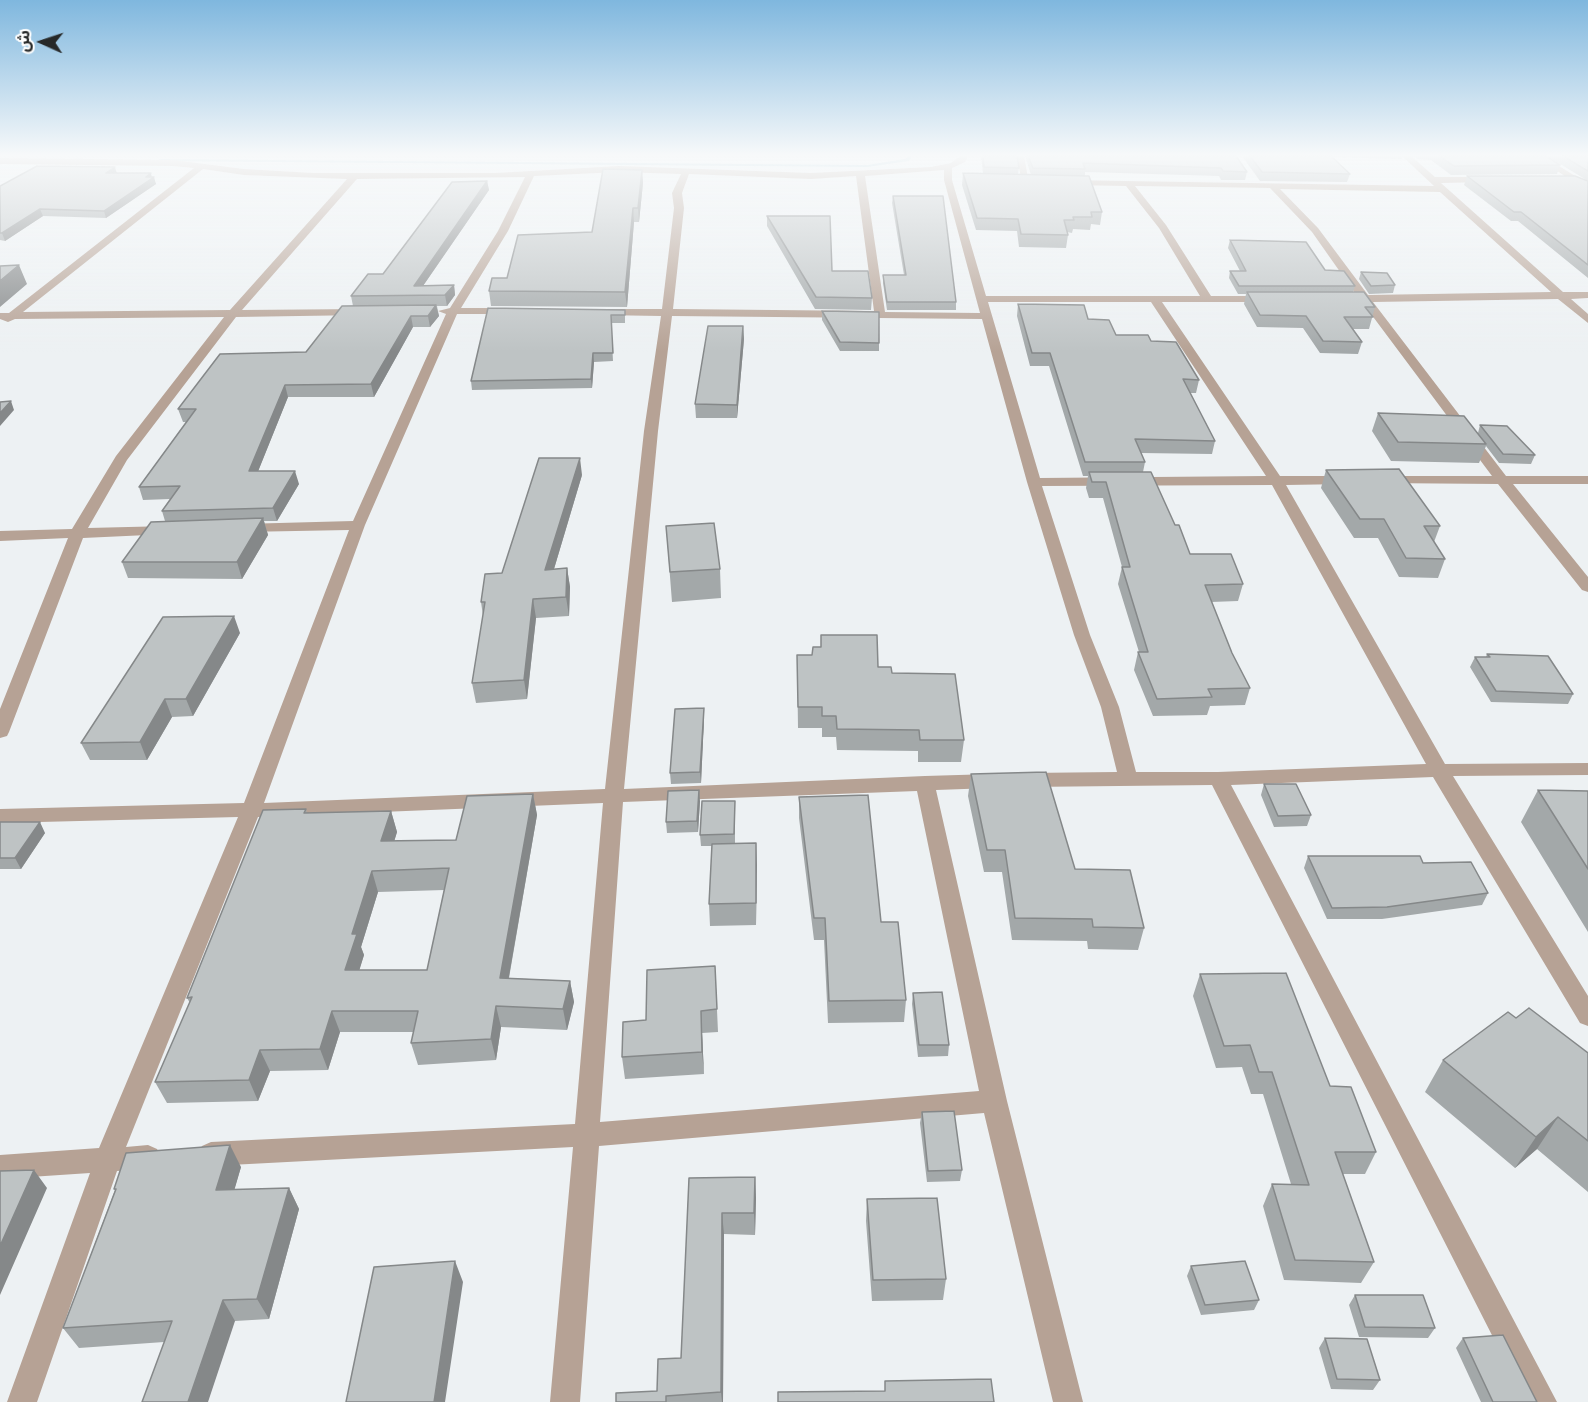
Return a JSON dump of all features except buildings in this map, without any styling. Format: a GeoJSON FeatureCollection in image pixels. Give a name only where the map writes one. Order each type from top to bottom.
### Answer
{"type":"FeatureCollection","features":[{"type":"Feature","properties":{"kind":"street"},"geometry":{"type":"LineString","coordinates":[[0,326],[6,316],[130,221]]}},
{"type":"Feature","properties":{"kind":"street"},"geometry":{"type":"LineString","coordinates":[[0,732],[78,532],[121,459],[233,313],[314,221]]}},
{"type":"Feature","properties":{"kind":"street"},"geometry":{"type":"LineString","coordinates":[[22,1402],[108,1159],[251,810],[358,525],[453,311],[508,221]]}},
{"type":"Feature","properties":{"kind":"street"},"geometry":{"type":"LineString","coordinates":[[565,1402],[614,794],[651,431],[668,313],[678,221]]}},
{"type":"Feature","properties":{"kind":"street"},"geometry":{"type":"LineString","coordinates":[[867,221],[880,316]]}},
{"type":"Feature","properties":{"kind":"street"},"geometry":{"type":"LineString","coordinates":[[963,221],[985,316],[1034,482],[1082,635],[1110,707],[1128,778]]}},
{"type":"Feature","properties":{"kind":"street"},"geometry":{"type":"LineString","coordinates":[[1159,221],[1207,298]]}},
{"type":"Feature","properties":{"kind":"street"},"geometry":{"type":"LineString","coordinates":[[1307,221],[1503,481],[1588,587]]}},
{"type":"Feature","properties":{"kind":"street"},"geometry":{"type":"LineString","coordinates":[[1480,221],[1588,320]]}},
{"type":"Feature","properties":{"kind":"street"},"geometry":{"type":"LineString","coordinates":[[1331,299],[1588,295]]}},
{"type":"Feature","properties":{"kind":"street"},"geometry":{"type":"LineString","coordinates":[[982,299],[1275,299]]}},
{"type":"Feature","properties":{"kind":"street"},"geometry":{"type":"LineString","coordinates":[[1155,300],[1276,480],[1439,770],[1588,1016]]}},
{"type":"Feature","properties":{"kind":"street"},"geometry":{"type":"LineString","coordinates":[[430,311],[525,311]]}},
{"type":"Feature","properties":{"kind":"street"},"geometry":{"type":"LineString","coordinates":[[6,316],[372,312]]}},
{"type":"Feature","properties":{"kind":"street"},"geometry":{"type":"LineString","coordinates":[[584,312],[985,316]]}},
{"type":"Feature","properties":{"kind":"street"},"geometry":{"type":"LineString","coordinates":[[1034,482],[1588,480]]}},
{"type":"Feature","properties":{"kind":"street"},"geometry":{"type":"LineString","coordinates":[[230,528],[358,525]]}},
{"type":"Feature","properties":{"kind":"street"},"geometry":{"type":"LineString","coordinates":[[0,536],[183,530]]}},
{"type":"Feature","properties":{"kind":"street"},"geometry":{"type":"LineString","coordinates":[[0,816],[251,810],[925,783],[1128,778],[1218,779],[1439,770],[1588,769]]}},
{"type":"Feature","properties":{"kind":"street"},"geometry":{"type":"LineString","coordinates":[[1218,779],[1542,1402]]}},
{"type":"Feature","properties":{"kind":"street"},"geometry":{"type":"LineString","coordinates":[[925,783],[994,1101],[1068,1402]]}},
{"type":"Feature","properties":{"kind":"street"},"geometry":{"type":"LineString","coordinates":[[0,1167],[178,1155],[588,1135],[994,1101]]}}]}
